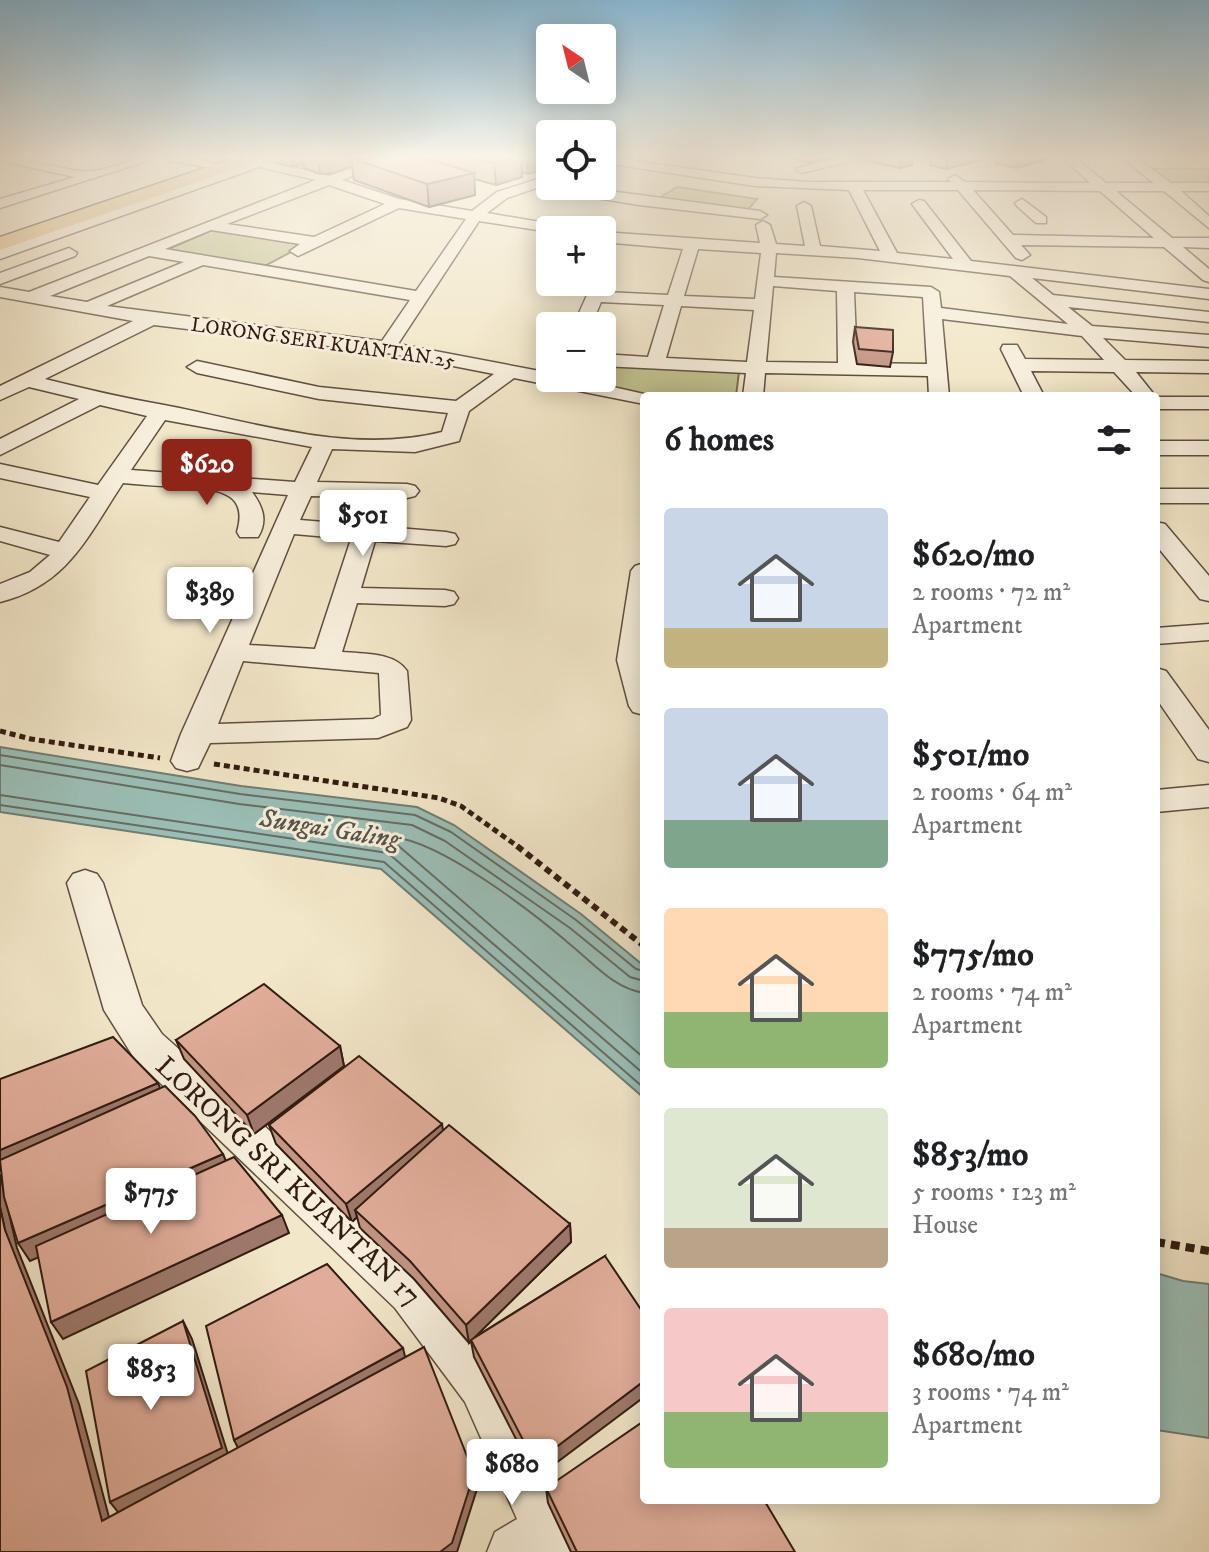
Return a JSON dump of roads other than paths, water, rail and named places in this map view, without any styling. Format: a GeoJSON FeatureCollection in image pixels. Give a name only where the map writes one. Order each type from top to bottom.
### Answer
{"type":"FeatureCollection","features":[{"type":"Feature","properties":{"kind":"highway"},"geometry":{"type":"LineString","coordinates":[[0,244],[40,229]]}},
{"type":"Feature","properties":{"kind":"street"},"geometry":{"type":"LineString","coordinates":[[0,254],[72,229]]}},
{"type":"Feature","properties":{"kind":"street"},"geometry":{"type":"LineString","coordinates":[[0,310],[203,229]]}},
{"type":"Feature","properties":{"kind":"street"},"geometry":{"type":"LineString","coordinates":[[233,229],[316,242]]}},
{"type":"Feature","properties":{"kind":"street"},"geometry":{"type":"LineString","coordinates":[[260,271],[342,229]]}},
{"type":"Feature","properties":{"kind":"street"},"geometry":{"type":"LineString","coordinates":[[387,347],[466,229]]}},
{"type":"Feature","properties":{"kind":"street"},"geometry":{"type":"LineString","coordinates":[[715,229],[719,245]]}},
{"type":"Feature","properties":{"kind":"street"},"geometry":{"type":"LineString","coordinates":[[753,392],[769,247],[766,229]]}},
{"type":"Feature","properties":{"kind":"street"},"geometry":{"type":"LineString","coordinates":[[809,229],[813,249]]}},
{"type":"Feature","properties":{"kind":"street"},"geometry":{"type":"LineString","coordinates":[[881,229],[891,257]]}},
{"type":"Feature","properties":{"kind":"street"},"geometry":{"type":"LineString","coordinates":[[938,229],[966,266]]}},
{"type":"Feature","properties":{"kind":"street"},"geometry":{"type":"LineString","coordinates":[[1002,229],[1040,276]]}},
{"type":"Feature","properties":{"kind":"street"},"geometry":{"type":"LineString","coordinates":[[1154,229],[1206,282]]}},
{"type":"Feature","properties":{"kind":"street"},"geometry":{"type":"LineString","coordinates":[[1010,240],[1209,243]]}},
{"type":"Feature","properties":{"kind":"street"},"geometry":{"type":"LineString","coordinates":[[0,279],[81,249],[38,241]]}},
{"type":"Feature","properties":{"kind":"street"},"geometry":{"type":"LineString","coordinates":[[655,364],[692,244]]}},
{"type":"Feature","properties":{"kind":"street"},"geometry":{"type":"LineString","coordinates":[[616,267],[692,244],[813,249],[1040,276],[1206,282]]}},
{"type":"Feature","properties":{"kind":"street"},"geometry":{"type":"LineString","coordinates":[[93,251],[132,258]]}},
{"type":"Feature","properties":{"kind":"street"},"geometry":{"type":"LineString","coordinates":[[149,251],[421,297]]}},
{"type":"Feature","properties":{"kind":"street"},"geometry":{"type":"LineString","coordinates":[[88,308],[201,260]]}},
{"type":"Feature","properties":{"kind":"street"},"geometry":{"type":"LineString","coordinates":[[926,261],[939,392]]}},
{"type":"Feature","properties":{"kind":"street"},"geometry":{"type":"LineString","coordinates":[[1015,273],[1087,331],[1143,392]]}},
{"type":"Feature","properties":{"kind":"street"},"geometry":{"type":"LineString","coordinates":[[616,274],[676,301],[762,305]]}},
{"type":"Feature","properties":{"kind":"street"},"geometry":{"type":"LineString","coordinates":[[766,281],[931,292]]}},
{"type":"Feature","properties":{"kind":"street"},"geometry":{"type":"LineString","coordinates":[[845,287],[848,370]]}},
{"type":"Feature","properties":{"kind":"street","name":"LORONG SERI KUANTAN 25"},"geometry":{"type":"LineString","coordinates":[[0,292],[151,319],[387,347],[536,375]]}},
{"type":"Feature","properties":{"kind":"street"},"geometry":{"type":"LineString","coordinates":[[1051,300],[1209,317]]}},
{"type":"Feature","properties":{"kind":"street"},"geometry":{"type":"LineString","coordinates":[[931,312],[997,322],[1209,341]]}},
{"type":"Feature","properties":{"kind":"street"},"geometry":{"type":"LineString","coordinates":[[0,394],[151,319]]}},
{"type":"Feature","properties":{"kind":"street"},"geometry":{"type":"LineString","coordinates":[[997,322],[1032,392]]}},
{"type":"Feature","properties":{"kind":"street"},"geometry":{"type":"LineString","coordinates":[[616,361],[754,368],[936,370]]}},
{"type":"Feature","properties":{"kind":"street"},"geometry":{"type":"LineString","coordinates":[[1018,365],[1209,367]]}},
{"type":"Feature","properties":{"kind":"street"},"geometry":{"type":"LineString","coordinates":[[197,367],[319,393],[460,408]]}},
{"type":"Feature","properties":{"kind":"street"},"geometry":{"type":"LineString","coordinates":[[27,381],[324,444],[440,441],[451,436],[460,408],[512,370]]}},
{"type":"Feature","properties":{"kind":"street","name":"LORONG SERI KUANTAN 25"},"geometry":{"type":"LineString","coordinates":[[616,392],[640,397]]}},
{"type":"Feature","properties":{"kind":"street"},"geometry":{"type":"LineString","coordinates":[[296,438],[319,393]]}},
{"type":"Feature","properties":{"kind":"street"},"geometry":{"type":"LineString","coordinates":[[0,448],[99,397]]}},
{"type":"Feature","properties":{"kind":"street"},"geometry":{"type":"LineString","coordinates":[[1160,403],[1209,403]]}},
{"type":"Feature","properties":{"kind":"street"},"geometry":{"type":"LineString","coordinates":[[0,594],[39,577],[56,564],[161,411]]}},
{"type":"Feature","properties":{"kind":"street"},"geometry":{"type":"LineString","coordinates":[[231,652],[326,658],[388,666],[393,671],[396,686],[396,720],[378,728],[191,748],[231,652],[285,526],[324,444]]}},
{"type":"Feature","properties":{"kind":"street"},"geometry":{"type":"LineString","coordinates":[[1160,448],[1209,448]]}},
{"type":"Feature","properties":{"kind":"street"},"geometry":{"type":"LineString","coordinates":[[0,471],[108,485],[228,485],[407,491]]}},
{"type":"Feature","properties":{"kind":"street"},"geometry":{"type":"LineString","coordinates":[[228,485],[248,500],[254,519],[249,532]]}},
{"type":"Feature","properties":{"kind":"street"},"geometry":{"type":"LineString","coordinates":[[1160,496],[1209,496]]}},
{"type":"Feature","properties":{"kind":"street"},"geometry":{"type":"LineString","coordinates":[[285,526],[446,539]]}},
{"type":"Feature","properties":{"kind":"street"},"geometry":{"type":"LineString","coordinates":[[0,534],[65,551]]}},
{"type":"Feature","properties":{"kind":"street"},"geometry":{"type":"LineString","coordinates":[[326,658],[365,534]]}},
{"type":"Feature","properties":{"kind":"street"},"geometry":{"type":"LineString","coordinates":[[1160,534],[1209,593]]}},
{"type":"Feature","properties":{"kind":"street"},"geometry":{"type":"LineString","coordinates":[[346,595],[445,598]]}},
{"type":"Feature","properties":{"kind":"street"},"geometry":{"type":"LineString","coordinates":[[1160,636],[1209,632]]}},
{"type":"Feature","properties":{"kind":"street"},"geometry":{"type":"LineString","coordinates":[[640,633],[631,660],[640,693]]}},
{"type":"Feature","properties":{"kind":"street"},"geometry":{"type":"LineString","coordinates":[[1160,683],[1209,752]]}},
{"type":"Feature","properties":{"kind":"street"},"geometry":{"type":"LineString","coordinates":[[1160,801],[1209,796]]}},
{"type":"Feature","properties":{"kind":"street","name":"LORONG SRI KUANTAN 17"},"geometry":{"type":"LineString","coordinates":[[85,883],[124,1010],[148,1046],[412,1291],[483,1384],[542,1545]]}},
{"type":"Feature","properties":{"kind":"water","name":"Sungai Galing"},"geometry":{"type":"Polygon","coordinates":[[[0,747],[241,786],[417,807],[454,825],[581,914],[640,963],[640,1095],[381,869],[0,812],[0,747]]]}},
{"type":"Feature","properties":{"kind":"water"},"geometry":{"type":"Polygon","coordinates":[[[1160,1274],[1209,1284],[1209,1438],[1160,1431],[1160,1274]]]}}]}
